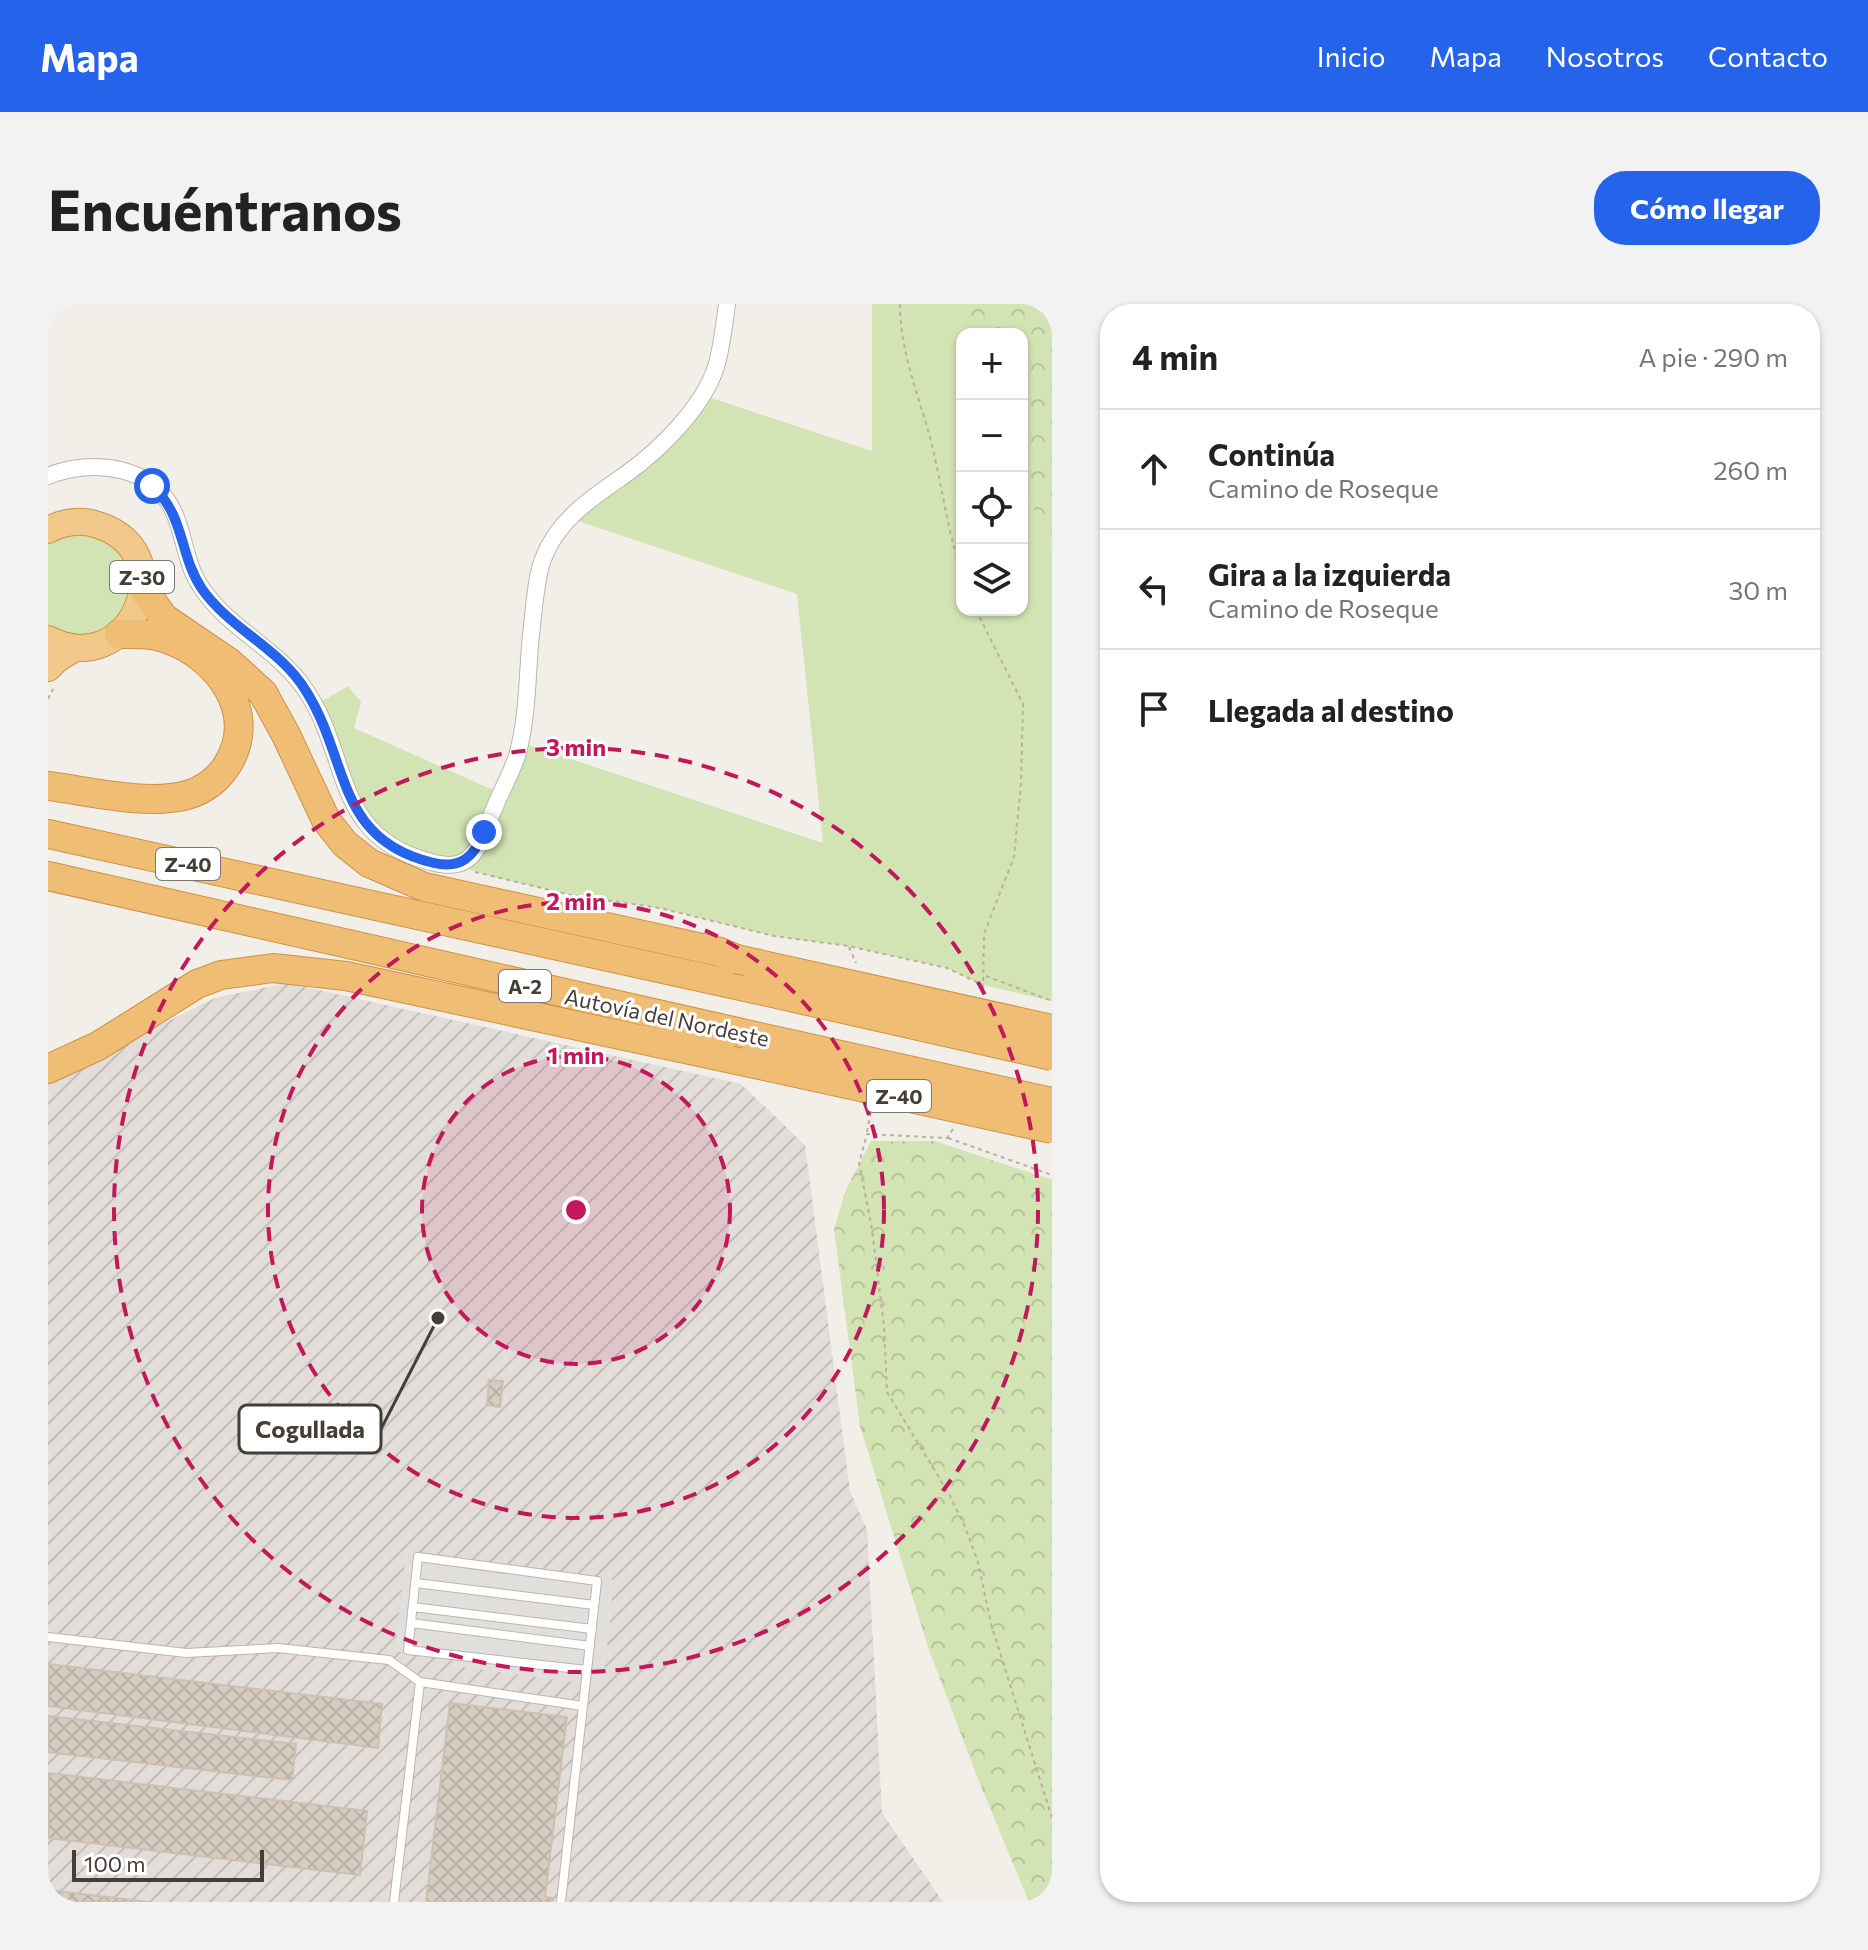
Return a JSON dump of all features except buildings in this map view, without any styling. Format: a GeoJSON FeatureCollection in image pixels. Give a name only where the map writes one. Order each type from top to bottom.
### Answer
{"type":"FeatureCollection","features":[{"type":"Feature","properties":{"kind":"highway","name":"Z-30"},"geometry":{"type":"LineString","coordinates":[[48,530],[64,524],[86,522],[116,533],[137,557],[143,589],[136,614],[119,634]]}},
{"type":"Feature","properties":{"kind":"highway"},"geometry":{"type":"LineString","coordinates":[[143,589],[164,618],[230,663],[263,693],[326,820],[345,844],[369,863],[424,887],[1052,1029]]}},
{"type":"Feature","properties":{"kind":"highway"},"geometry":{"type":"LineString","coordinates":[[48,639],[75,648],[90,647],[119,634],[148,634],[170,640],[195,653],[220,675],[238,707],[240,729],[234,754],[227,767],[213,782],[184,796],[145,798],[48,786]]}},
{"type":"Feature","properties":{"kind":"highway"},"geometry":{"type":"LineString","coordinates":[[48,668],[75,648]]}},
{"type":"Feature","properties":{"kind":"highway","name":"Autovía del Nordeste"},"geometry":{"type":"LineString","coordinates":[[48,834],[1052,1056]]}},
{"type":"Feature","properties":{"kind":"highway","name":"Autovía del Nordeste"},"geometry":{"type":"LineString","coordinates":[[48,876],[1052,1102]]}},
{"type":"Feature","properties":{"kind":"highway"},"geometry":{"type":"LineString","coordinates":[[328,895],[362,888],[580,934],[718,959],[736,959]]}},
{"type":"Feature","properties":{"kind":"highway","name":"Z-40"},"geometry":{"type":"LineString","coordinates":[[314,938],[408,974],[625,1028],[688,1050],[1052,1129]]}},
{"type":"Feature","properties":{"kind":"highway"},"geometry":{"type":"LineString","coordinates":[[48,1069],[98,1046],[197,984],[221,975],[273,968],[346,976],[688,1050]]}},
{"type":"Feature","properties":{"kind":"street"},"geometry":{"type":"LineString","coordinates":[[48,476],[72,468],[102,465],[134,475],[159,493],[176,518],[188,560],[201,586],[232,621],[292,672],[307,692],[341,778],[368,826],[389,846],[417,859],[450,866],[459,864],[469,858],[480,841],[518,753],[534,611],[541,565],[548,546],[569,518],[600,490],[663,444],[702,395],[715,370],[727,304]]}},
{"type":"Feature","properties":{"kind":"lane"},"geometry":{"type":"LineString","coordinates":[[561,1902],[597,1581],[418,1557],[408,1650],[587,1670]]}},
{"type":"Feature","properties":{"kind":"lane"},"geometry":{"type":"LineString","coordinates":[[416,1583],[594,1605]]}},
{"type":"Feature","properties":{"kind":"lane"},"geometry":{"type":"LineString","coordinates":[[413,1607],[592,1629]]}},
{"type":"Feature","properties":{"kind":"lane"},"geometry":{"type":"LineString","coordinates":[[411,1623],[590,1646]]}},
{"type":"Feature","properties":{"kind":"lane"},"geometry":{"type":"LineString","coordinates":[[48,1637],[186,1653],[278,1648],[389,1660],[420,1682],[583,1706]]}},
{"type":"Feature","properties":{"kind":"lane"},"geometry":{"type":"LineString","coordinates":[[394,1902],[420,1682]]}},
{"type":"Feature","properties":{"kind":"path"},"geometry":{"type":"LineString","coordinates":[[900,304],[900,322],[910,370],[931,442],[956,555]]}},
{"type":"Feature","properties":{"kind":"path"},"geometry":{"type":"LineString","coordinates":[[979,616],[1023,704],[1021,783],[1014,857],[984,934],[983,995]]}},
{"type":"Feature","properties":{"kind":"path"},"geometry":{"type":"LineString","coordinates":[[459,864],[491,876],[571,895],[660,908],[774,936],[848,946],[947,968],[983,985]]}},
{"type":"Feature","properties":{"kind":"path"},"geometry":{"type":"LineString","coordinates":[[848,946],[856,965]]}},
{"type":"Feature","properties":{"kind":"path"},"geometry":{"type":"LineString","coordinates":[[983,975],[1052,1001]]}},
{"type":"Feature","properties":{"kind":"path"},"geometry":{"type":"LineString","coordinates":[[947,1138],[956,1125]]}},
{"type":"Feature","properties":{"kind":"path"},"geometry":{"type":"LineString","coordinates":[[1052,1175],[947,1138],[867,1134],[859,1163],[872,1229],[884,1326],[887,1392],[949,1494],[965,1527],[978,1562],[991,1624],[1052,1818]]}},
{"type":"Feature","properties":{"kind":"shaded area"},"geometry":{"type":"Polygon","coordinates":[[[287,983],[741,1084],[805,1145],[850,1492],[867,1529],[882,1813],[943,1902],[48,1902],[48,1083],[215,998],[287,983]]]}},
{"type":"Feature","properties":{"kind":"shaded area"},"geometry":{"type":"Polygon","coordinates":[[[406,1551],[614,1580],[603,1686],[454,1666],[454,1660],[395,1651],[406,1551]]]}},
{"type":"Feature","properties":{"kind":"green space"},"geometry":{"type":"Polygon","coordinates":[[[872,304],[955,304],[965,328],[956,328],[956,616],[1028,616],[1028,499],[1052,546],[1052,1001],[983,985],[947,968],[848,946],[774,936],[660,908],[571,895],[491,876],[379,839],[314,706],[348,686],[361,702],[354,728],[500,793],[520,742],[823,843],[797,594],[569,518],[627,473],[702,395],[872,451],[872,304]]]}},
{"type":"Feature","properties":{"kind":"green space"},"geometry":{"type":"Polygon","coordinates":[[[955,304],[1052,304],[1052,546],[1028,499],[1028,328],[965,328],[955,304]]]}},
{"type":"Feature","properties":{"kind":"green space"},"geometry":{"type":"Polygon","coordinates":[[[79,531],[103,539],[118,549],[127,565],[133,589],[111,627],[83,637],[48,627],[48,541],[79,531]]]}},
{"type":"Feature","properties":{"kind":"green space"},"geometry":{"type":"Polygon","coordinates":[[[871,1141],[935,1141],[1052,1180],[1052,1902],[1029,1902],[978,1779],[929,1650],[860,1426],[834,1229],[846,1190],[871,1141]]]}},
{"type":"Feature","properties":{"kind":"place","name":"Cogullada"},"geometry":{"type":"Point","coordinates":[438,1318]}},
{"type":"Feature","properties":{"kind":"route"},"geometry":{"type":"LineString","coordinates":[[152,486],[172,509],[193,572],[212,601],[292,672],[307,692],[348,793],[379,839],[417,859],[450,866],[469,858],[484,832]]}}]}
